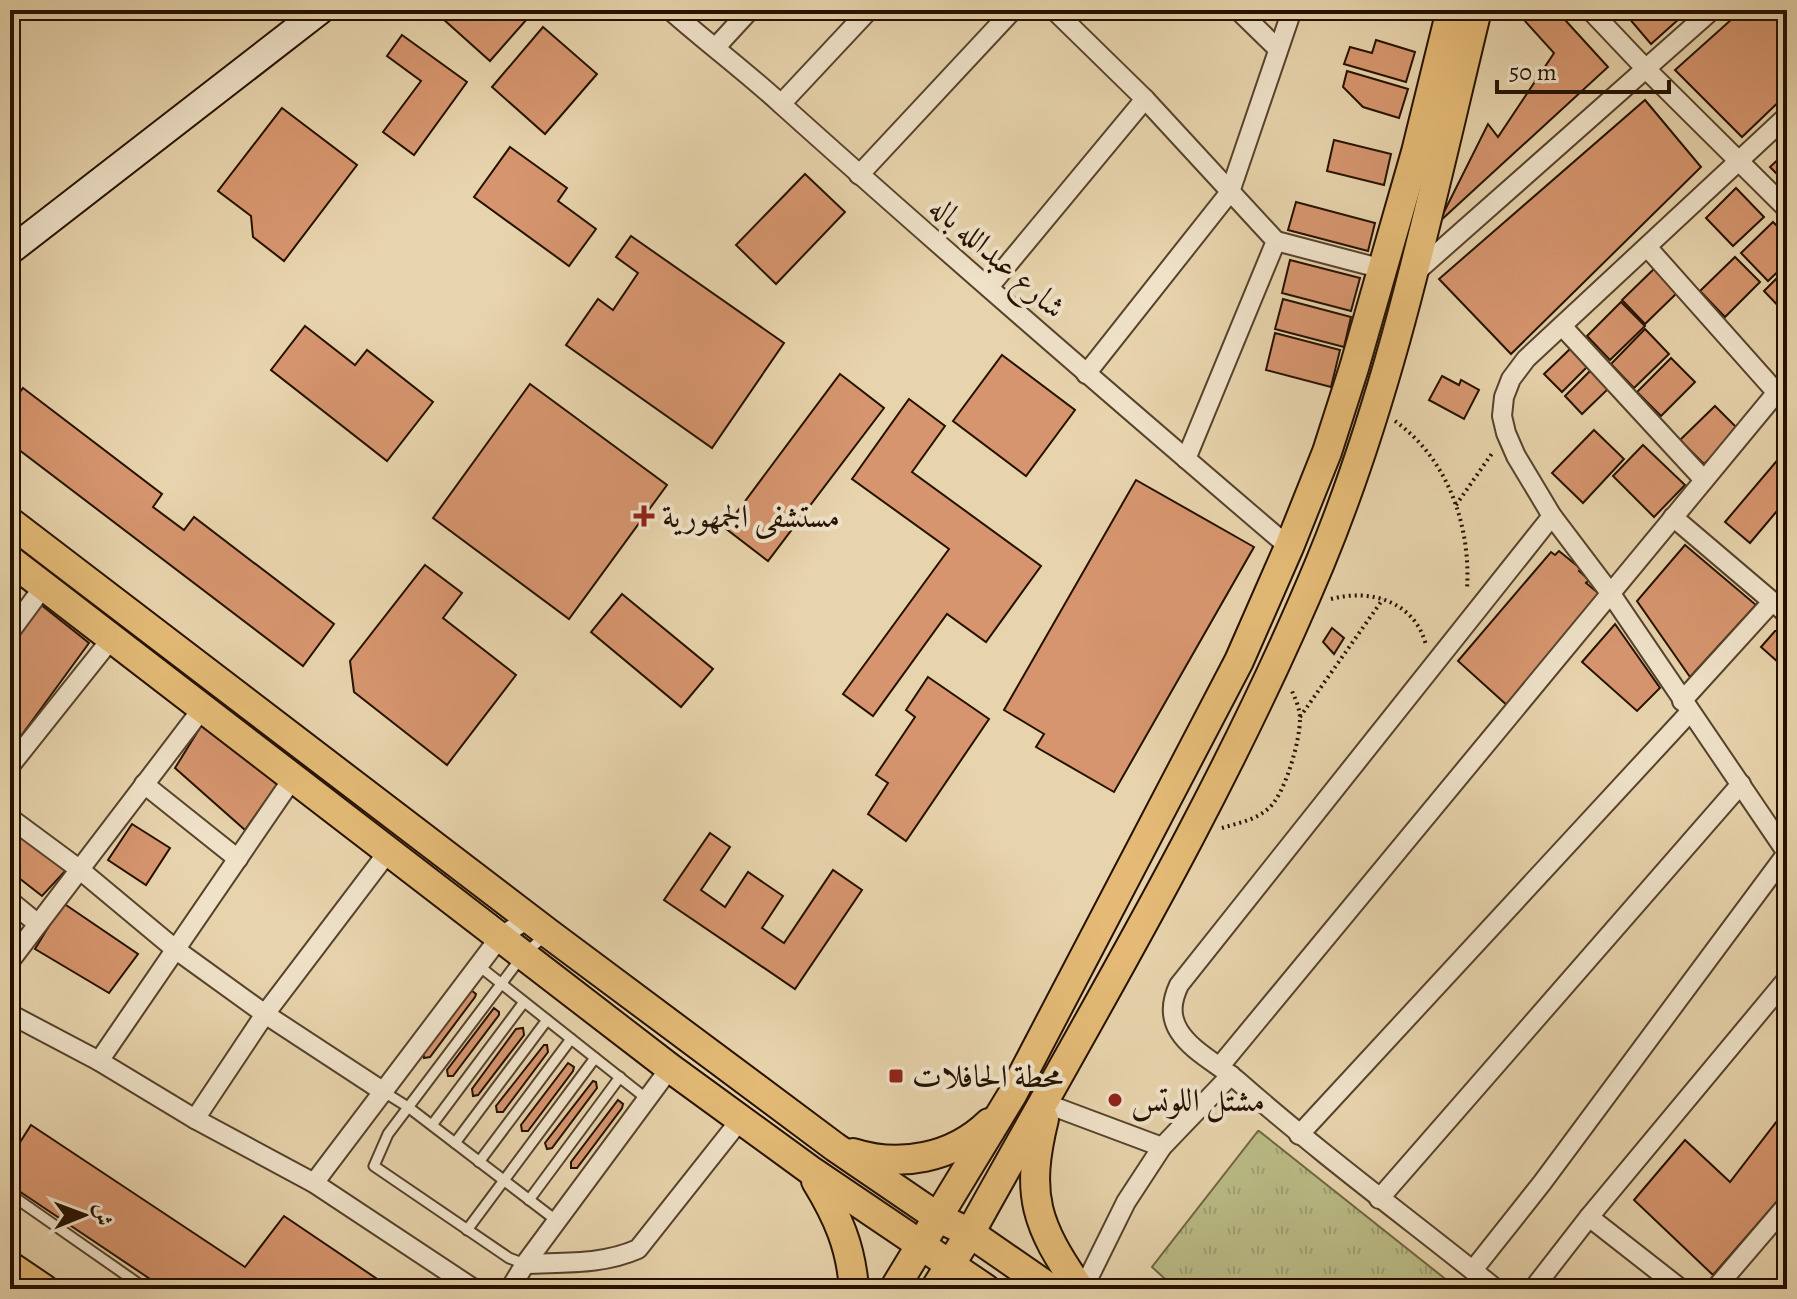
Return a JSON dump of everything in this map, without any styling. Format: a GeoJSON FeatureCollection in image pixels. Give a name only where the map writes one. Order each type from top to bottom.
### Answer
{"type":"FeatureCollection","features":[{"type":"Feature","properties":{"kind":"main road"},"geometry":{"type":"LineString","coordinates":[[894,1289],[1012,1095],[1239,661],[1289,547],[1327,452],[1383,269],[1451,10]]}},
{"type":"Feature","properties":{"kind":"main road"},"geometry":{"type":"LineString","coordinates":[[943,1278],[1050,1094],[1189,838],[1269,681],[1321,561],[1357,462],[1411,276],[1477,10]]}},
{"type":"Feature","properties":{"kind":"main road"},"geometry":{"type":"LineString","coordinates":[[10,522],[835,1147],[1051,1289]]}},
{"type":"Feature","properties":{"kind":"main road"},"geometry":{"type":"LineString","coordinates":[[10,560],[670,1068],[920,1246],[943,1278],[986,1289]]}},
{"type":"Feature","properties":{"kind":"main road"},"geometry":{"type":"LineString","coordinates":[[1050,1094],[1037,1147],[1033,1180],[1038,1215],[1055,1252],[1081,1289]]}},
{"type":"Feature","properties":{"kind":"main road"},"geometry":{"type":"LineString","coordinates":[[835,1147],[873,1159],[914,1160],[953,1149],[986,1126],[1012,1095]]}},
{"type":"Feature","properties":{"kind":"main road"},"geometry":{"type":"LineString","coordinates":[[810,1170],[836,1213],[852,1261],[854,1289]]}},
{"type":"Feature","properties":{"kind":"main road"},"geometry":{"type":"LineString","coordinates":[[10,1266],[44,1289]]}},
{"type":"Feature","properties":{"kind":"street"},"geometry":{"type":"LineString","coordinates":[[10,251],[321,10]]}},
{"type":"Feature","properties":{"kind":"street","name":"شارع عبدالله باله"},"geometry":{"type":"LineString","coordinates":[[670,10],[1289,547]]}},
{"type":"Feature","properties":{"kind":"street"},"geometry":{"type":"LineString","coordinates":[[716,47],[750,10]]}},
{"type":"Feature","properties":{"kind":"street"},"geometry":{"type":"LineString","coordinates":[[781,104],[869,10]]}},
{"type":"Feature","properties":{"kind":"street"},"geometry":{"type":"LineString","coordinates":[[859,175],[1013,10]]}},
{"type":"Feature","properties":{"kind":"street"},"geometry":{"type":"LineString","coordinates":[[1054,10],[1145,99],[1276,241],[1383,269]]}},
{"type":"Feature","properties":{"kind":"street"},"geometry":{"type":"LineString","coordinates":[[1238,10],[1278,49]]}},
{"type":"Feature","properties":{"kind":"street"},"geometry":{"type":"LineString","coordinates":[[1086,374],[1230,192],[1292,10]]}},
{"type":"Feature","properties":{"kind":"street"},"geometry":{"type":"LineString","coordinates":[[1590,10],[1738,163],[1787,209]]}},
{"type":"Feature","properties":{"kind":"street"},"geometry":{"type":"LineString","coordinates":[[1411,276],[1712,10]]}},
{"type":"Feature","properties":{"kind":"street"},"geometry":{"type":"LineString","coordinates":[[989,287],[1145,99]]}},
{"type":"Feature","properties":{"kind":"street"},"geometry":{"type":"LineString","coordinates":[[1473,1270],[1542,1183],[1787,853],[1782,831],[1741,784],[1611,594],[1552,516],[1516,456],[1506,433],[1502,416],[1504,397],[1511,379],[1526,359],[1787,116]]}},
{"type":"Feature","properties":{"kind":"street"},"geometry":{"type":"LineString","coordinates":[[1186,459],[1276,241]]}},
{"type":"Feature","properties":{"kind":"street"},"geometry":{"type":"LineString","coordinates":[[1081,1289],[1126,1202],[1162,1147],[1782,386],[1648,248]]}},
{"type":"Feature","properties":{"kind":"street"},"geometry":{"type":"LineString","coordinates":[[1562,326],[1704,480]]}},
{"type":"Feature","properties":{"kind":"street"},"geometry":{"type":"LineString","coordinates":[[1496,1289],[1379,1199],[1225,1070],[1185,1041],[1176,1027],[1172,1010],[1179,985],[1552,516]]}},
{"type":"Feature","properties":{"kind":"street"},"geometry":{"type":"LineString","coordinates":[[1673,517],[1787,614]]}},
{"type":"Feature","properties":{"kind":"street"},"geometry":{"type":"LineString","coordinates":[[10,632],[44,586]]}},
{"type":"Feature","properties":{"kind":"street"},"geometry":{"type":"LineString","coordinates":[[1299,1135],[1686,707],[1772,602]]}},
{"type":"Feature","properties":{"kind":"street"},"geometry":{"type":"LineString","coordinates":[[10,766],[112,638]]}},
{"type":"Feature","properties":{"kind":"street"},"geometry":{"type":"LineString","coordinates":[[10,961],[202,709]]}},
{"type":"Feature","properties":{"kind":"street"},"geometry":{"type":"LineString","coordinates":[[99,1061],[293,778]]}},
{"type":"Feature","properties":{"kind":"street"},"geometry":{"type":"LineString","coordinates":[[144,784],[238,859]]}},
{"type":"Feature","properties":{"kind":"street"},"geometry":{"type":"LineString","coordinates":[[1379,1199],[1741,784]]}},
{"type":"Feature","properties":{"kind":"street"},"geometry":{"type":"LineString","coordinates":[[10,818],[79,869],[175,949],[265,1014],[384,1092]]}},
{"type":"Feature","properties":{"kind":"street"},"geometry":{"type":"LineString","coordinates":[[195,1119],[265,1014],[388,852]]}},
{"type":"Feature","properties":{"kind":"street"},"geometry":{"type":"LineString","coordinates":[[10,901],[38,924]]}},
{"type":"Feature","properties":{"kind":"street"},"geometry":{"type":"LineString","coordinates":[[314,1183],[500,937],[538,925]]}},
{"type":"Feature","properties":{"kind":"street"},"geometry":{"type":"LineString","coordinates":[[1533,1289],[1787,979]]}},
{"type":"Feature","properties":{"kind":"street"},"geometry":{"type":"LineString","coordinates":[[10,1014],[314,1183],[474,1289]]}},
{"type":"Feature","properties":{"kind":"street"},"geometry":{"type":"LineString","coordinates":[[510,1289],[525,1264],[670,1068]]}},
{"type":"Feature","properties":{"kind":"street"},"geometry":{"type":"LineString","coordinates":[[1050,1094],[1162,1147]]}},
{"type":"Feature","properties":{"kind":"street"},"geometry":{"type":"LineString","coordinates":[[525,1264],[597,1261],[638,1249],[741,1119]]}},
{"type":"Feature","properties":{"kind":"street"},"geometry":{"type":"LineString","coordinates":[[1715,1289],[1787,1205]]}},
{"type":"Feature","properties":{"kind":"street"},"geometry":{"type":"LineString","coordinates":[[1589,1217],[1681,1289]]}},
{"type":"Feature","properties":{"kind":"lane"},"geometry":{"type":"LineString","coordinates":[[525,1264],[509,1258],[374,1166],[388,1134],[523,955],[538,925]]}},
{"type":"Feature","properties":{"kind":"lane"},"geometry":{"type":"LineString","coordinates":[[479,966],[647,1099]]}},
{"type":"Feature","properties":{"kind":"lane"},"geometry":{"type":"LineString","coordinates":[[432,1125],[524,1002]]}},
{"type":"Feature","properties":{"kind":"lane"},"geometry":{"type":"LineString","coordinates":[[455,1143],[547,1020]]}},
{"type":"Feature","properties":{"kind":"lane"},"geometry":{"type":"LineString","coordinates":[[479,1162],[571,1039]]}},
{"type":"Feature","properties":{"kind":"lane"},"geometry":{"type":"LineString","coordinates":[[467,1230],[595,1058]]}},
{"type":"Feature","properties":{"kind":"lane"},"geometry":{"type":"LineString","coordinates":[[529,1200],[620,1077]]}},
{"type":"Feature","properties":{"kind":"lane"},"geometry":{"type":"LineString","coordinates":[[384,1092],[557,1221]]}},
{"type":"Feature","properties":{"kind":"lane"},"geometry":{"type":"LineString","coordinates":[[10,1198],[17,1199],[146,1289]]}},
{"type":"Feature","properties":{"kind":"path"},"geometry":{"type":"LineString","coordinates":[[1374,406],[1421,444],[1440,468],[1464,530],[1467,593]]}},
{"type":"Feature","properties":{"kind":"path"},"geometry":{"type":"LineString","coordinates":[[1456,505],[1506,433]]}},
{"type":"Feature","properties":{"kind":"path"},"geometry":{"type":"LineString","coordinates":[[1301,607],[1341,596],[1383,599],[1403,609],[1419,625],[1429,671]]}},
{"type":"Feature","properties":{"kind":"path"},"geometry":{"type":"LineString","coordinates":[[1189,838],[1247,821],[1271,806],[1298,741],[1300,717],[1383,599]]}},
{"type":"Feature","properties":{"kind":"green space"},"geometry":{"type":"Polygon","coordinates":[[[1258,1131],[1458,1289],[1176,1289],[1152,1267],[1258,1131]]]}},
{"type":"Feature","properties":{"kind":"building"},"geometry":{"type":"Polygon","coordinates":[[[433,10],[517,10],[527,19],[490,61],[433,10]]]}},
{"type":"Feature","properties":{"kind":"building"},"geometry":{"type":"Polygon","coordinates":[[[1515,10],[1556,10],[1608,67],[1439,222],[1488,124],[1498,137],[1554,53],[1515,10]]]}},
{"type":"Feature","properties":{"kind":"building"},"geometry":{"type":"Polygon","coordinates":[[[1622,10],[1689,10],[1651,44],[1622,10]]]}},
{"type":"Feature","properties":{"kind":"building"},"geometry":{"type":"Polygon","coordinates":[[[1742,10],[1787,10],[1787,94],[1742,137],[1675,70],[1742,10]]]}},
{"type":"Feature","properties":{"kind":"building"},"geometry":{"type":"Polygon","coordinates":[[[543,27],[597,74],[545,134],[492,87],[543,27]]]}},
{"type":"Feature","properties":{"kind":"building"},"geometry":{"type":"Polygon","coordinates":[[[402,35],[467,82],[414,155],[383,132],[421,81],[387,56],[402,35]]]}},
{"type":"Feature","properties":{"kind":"building"},"geometry":{"type":"Polygon","coordinates":[[[1376,40],[1415,52],[1406,82],[1344,64],[1350,47],[1372,53],[1376,40]]]}},
{"type":"Feature","properties":{"kind":"building"},"geometry":{"type":"Polygon","coordinates":[[[1347,71],[1408,89],[1399,118],[1363,107],[1343,87],[1347,71]]]}},
{"type":"Feature","properties":{"kind":"building"},"geometry":{"type":"Polygon","coordinates":[[[1645,100],[1701,167],[1511,354],[1439,279],[1645,100]]]}},
{"type":"Feature","properties":{"kind":"building"},"geometry":{"type":"Polygon","coordinates":[[[282,108],[357,165],[284,261],[253,237],[251,216],[218,191],[282,108]]]}},
{"type":"Feature","properties":{"kind":"building"},"geometry":{"type":"Polygon","coordinates":[[[1334,140],[1391,154],[1384,185],[1327,171],[1334,140]]]}},
{"type":"Feature","properties":{"kind":"building"},"geometry":{"type":"Polygon","coordinates":[[[510,147],[567,188],[558,201],[596,229],[569,266],[474,197],[510,147]]]}},
{"type":"Feature","properties":{"kind":"building"},"geometry":{"type":"Polygon","coordinates":[[[1787,151],[1787,184],[1770,167],[1787,151]]]}},
{"type":"Feature","properties":{"kind":"building"},"geometry":{"type":"Polygon","coordinates":[[[805,174],[845,212],[776,284],[736,245],[805,174]]]}},
{"type":"Feature","properties":{"kind":"building"},"geometry":{"type":"Polygon","coordinates":[[[1736,188],[1764,217],[1733,246],[1706,218],[1736,188]]]}},
{"type":"Feature","properties":{"kind":"building"},"geometry":{"type":"Polygon","coordinates":[[[1296,202],[1375,223],[1368,251],[1288,230],[1296,202]]]}},
{"type":"Feature","properties":{"kind":"building"},"geometry":{"type":"Polygon","coordinates":[[[1773,222],[1787,236],[1787,263],[1768,281],[1741,253],[1773,222]]]}},
{"type":"Feature","properties":{"kind":"building"},"geometry":{"type":"Polygon","coordinates":[[[631,236],[784,343],[712,448],[566,345],[598,299],[613,310],[638,273],[616,257],[631,236]]]}},
{"type":"Feature","properties":{"kind":"building"},"geometry":{"type":"Polygon","coordinates":[[[1735,257],[1760,282],[1725,317],[1700,291],[1735,257]]]}},
{"type":"Feature","properties":{"kind":"building"},"geometry":{"type":"Polygon","coordinates":[[[1290,260],[1360,278],[1351,311],[1282,293],[1290,260]]]}},
{"type":"Feature","properties":{"kind":"building"},"geometry":{"type":"Polygon","coordinates":[[[1657,266],[1680,290],[1645,324],[1622,300],[1657,266]]]}},
{"type":"Feature","properties":{"kind":"building"},"geometry":{"type":"Polygon","coordinates":[[[1787,268],[1787,315],[1764,291],[1787,268]]]}},
{"type":"Feature","properties":{"kind":"building"},"geometry":{"type":"Polygon","coordinates":[[[1283,299],[1351,317],[1344,347],[1275,329],[1283,299]]]}},
{"type":"Feature","properties":{"kind":"building"},"geometry":{"type":"Polygon","coordinates":[[[1621,302],[1645,326],[1610,360],[1587,336],[1621,302]]]}},
{"type":"Feature","properties":{"kind":"building"},"geometry":{"type":"Polygon","coordinates":[[[305,326],[355,365],[367,350],[433,402],[387,461],[271,370],[305,326]]]}},
{"type":"Feature","properties":{"kind":"building"},"geometry":{"type":"Polygon","coordinates":[[[1645,329],[1669,354],[1634,388],[1611,364],[1645,329]]]}},
{"type":"Feature","properties":{"kind":"building"},"geometry":{"type":"Polygon","coordinates":[[[1275,333],[1340,350],[1331,387],[1266,370],[1275,333]]]}},
{"type":"Feature","properties":{"kind":"building"},"geometry":{"type":"Polygon","coordinates":[[[1571,348],[1588,366],[1562,392],[1544,374],[1571,348]]]}},
{"type":"Feature","properties":{"kind":"building"},"geometry":{"type":"Polygon","coordinates":[[[1002,355],[1075,410],[1026,476],[953,421],[1002,355]]]}},
{"type":"Feature","properties":{"kind":"building"},"geometry":{"type":"Polygon","coordinates":[[[1671,358],[1695,382],[1661,416],[1637,392],[1671,358]]]}},
{"type":"Feature","properties":{"kind":"building"},"geometry":{"type":"Polygon","coordinates":[[[1592,369],[1609,388],[1582,414],[1565,396],[1592,369]]]}},
{"type":"Feature","properties":{"kind":"building"},"geometry":{"type":"Polygon","coordinates":[[[840,374],[884,408],[768,561],[725,528],[840,374]]]}},
{"type":"Feature","properties":{"kind":"building"},"geometry":{"type":"Polygon","coordinates":[[[1442,376],[1459,385],[1461,380],[1479,390],[1464,419],[1429,400],[1442,376]]]}},
{"type":"Feature","properties":{"kind":"building"},"geometry":{"type":"Polygon","coordinates":[[[530,384],[667,485],[569,619],[433,518],[530,384]]]}},
{"type":"Feature","properties":{"kind":"building"},"geometry":{"type":"Polygon","coordinates":[[[23,388],[162,494],[153,507],[184,530],[194,517],[334,624],[303,666],[10,443],[10,405],[23,388]]]}},
{"type":"Feature","properties":{"kind":"building"},"geometry":{"type":"Polygon","coordinates":[[[909,399],[945,426],[912,472],[1041,566],[986,642],[947,614],[873,716],[843,694],[949,549],[852,479],[909,399]]]}},
{"type":"Feature","properties":{"kind":"building"},"geometry":{"type":"Polygon","coordinates":[[[1715,406],[1739,430],[1704,464],[1680,440],[1715,406]]]}},
{"type":"Feature","properties":{"kind":"building"},"geometry":{"type":"Polygon","coordinates":[[[1594,430],[1624,459],[1583,503],[1552,473],[1594,430]]]}},
{"type":"Feature","properties":{"kind":"building"},"geometry":{"type":"Polygon","coordinates":[[[1643,445],[1685,485],[1654,517],[1613,476],[1643,445]]]}},
{"type":"Feature","properties":{"kind":"building"},"geometry":{"type":"Polygon","coordinates":[[[1786,450],[1787,499],[1750,543],[1725,522],[1786,450]]]}},
{"type":"Feature","properties":{"kind":"building"},"geometry":{"type":"Polygon","coordinates":[[[1136,480],[1254,547],[1114,792],[1036,747],[1044,734],[1004,710],[1136,480]]]}},
{"type":"Feature","properties":{"kind":"building"},"geometry":{"type":"Polygon","coordinates":[[[1685,545],[1756,605],[1690,677],[1637,601],[1685,545]]]}},
{"type":"Feature","properties":{"kind":"building"},"geometry":{"type":"Polygon","coordinates":[[[1559,551],[1581,569],[1579,571],[1589,580],[1586,583],[1603,597],[1509,707],[1458,661],[1551,552],[1555,555],[1559,551]]]}},
{"type":"Feature","properties":{"kind":"building"},"geometry":{"type":"Polygon","coordinates":[[[425,565],[462,593],[443,618],[516,675],[447,765],[354,692],[350,661],[425,565]]]}},
{"type":"Feature","properties":{"kind":"building"},"geometry":{"type":"Polygon","coordinates":[[[622,594],[713,669],[681,707],[591,632],[622,594]]]}},
{"type":"Feature","properties":{"kind":"building"},"geometry":{"type":"Polygon","coordinates":[[[40,604],[89,643],[10,751],[10,644],[40,604]]]}},
{"type":"Feature","properties":{"kind":"building"},"geometry":{"type":"Polygon","coordinates":[[[1615,624],[1660,688],[1637,711],[1582,662],[1615,624]]]}},
{"type":"Feature","properties":{"kind":"building"},"geometry":{"type":"Polygon","coordinates":[[[1332,628],[1344,638],[1334,654],[1323,642],[1332,628]]]}},
{"type":"Feature","properties":{"kind":"building"},"geometry":{"type":"Polygon","coordinates":[[[1775,631],[1787,631],[1787,670],[1761,647],[1775,631]]]}},
{"type":"Feature","properties":{"kind":"building"},"geometry":{"type":"Polygon","coordinates":[[[928,677],[989,719],[906,841],[868,814],[888,783],[876,775],[915,717],[906,710],[928,677]]]}},
{"type":"Feature","properties":{"kind":"building"},"geometry":{"type":"Polygon","coordinates":[[[203,723],[281,779],[245,830],[175,768],[203,723]]]}},
{"type":"Feature","properties":{"kind":"building"},"geometry":{"type":"Polygon","coordinates":[[[132,824],[170,848],[146,885],[108,860],[132,824]]]}},
{"type":"Feature","properties":{"kind":"building"},"geometry":{"type":"Polygon","coordinates":[[[10,828],[68,868],[42,896],[10,871],[10,828]]]}},
{"type":"Feature","properties":{"kind":"building"},"geometry":{"type":"Polygon","coordinates":[[[710,833],[730,847],[701,890],[725,907],[748,872],[783,896],[762,928],[784,943],[833,870],[862,890],[795,989],[664,900],[710,833]]]}},
{"type":"Feature","properties":{"kind":"building"},"geometry":{"type":"Polygon","coordinates":[[[63,903],[138,954],[109,993],[35,949],[63,903]]]}},
{"type":"Feature","properties":{"kind":"building"},"geometry":{"type":"Polygon","coordinates":[[[471,990],[475,997],[430,1057],[424,1058],[423,1052],[471,990]]]}},
{"type":"Feature","properties":{"kind":"building"},"geometry":{"type":"Polygon","coordinates":[[[494,1008],[499,1015],[453,1076],[448,1076],[447,1070],[494,1008]]]}},
{"type":"Feature","properties":{"kind":"building"},"geometry":{"type":"Polygon","coordinates":[[[523,1028],[524,1035],[478,1095],[473,1096],[472,1089],[516,1029],[523,1028]]]}},
{"type":"Feature","properties":{"kind":"building"},"geometry":{"type":"Polygon","coordinates":[[[547,1045],[548,1052],[503,1112],[497,1112],[496,1106],[547,1045]]]}},
{"type":"Feature","properties":{"kind":"building"},"geometry":{"type":"Polygon","coordinates":[[[568,1063],[574,1067],[573,1071],[528,1131],[522,1131],[521,1125],[568,1063]]]}},
{"type":"Feature","properties":{"kind":"building"},"geometry":{"type":"Polygon","coordinates":[[[593,1081],[597,1088],[552,1148],[547,1149],[545,1143],[593,1081]]]}},
{"type":"Feature","properties":{"kind":"building"},"geometry":{"type":"Polygon","coordinates":[[[618,1100],[623,1104],[622,1108],[577,1168],[571,1168],[571,1162],[618,1100]]]}},
{"type":"Feature","properties":{"kind":"building"},"geometry":{"type":"Polygon","coordinates":[[[1787,1108],[1787,1190],[1713,1275],[1634,1200],[1685,1140],[1730,1182],[1787,1108]]]}},
{"type":"Feature","properties":{"kind":"building"},"geometry":{"type":"Polygon","coordinates":[[[31,1125],[245,1267],[284,1216],[392,1289],[165,1289],[10,1185],[10,1158],[31,1125]]]}},
{"type":"Feature","properties":{"kind":"place","name":"مستشفى الجمهورية"},"geometry":{"type":"Point","coordinates":[644,516]}},
{"type":"Feature","properties":{"kind":"place","name":"محطة الحافلات"},"geometry":{"type":"Point","coordinates":[896,1076]}},
{"type":"Feature","properties":{"kind":"place","name":"مشتل اللوتس"},"geometry":{"type":"Point","coordinates":[1115,1100]}}]}
